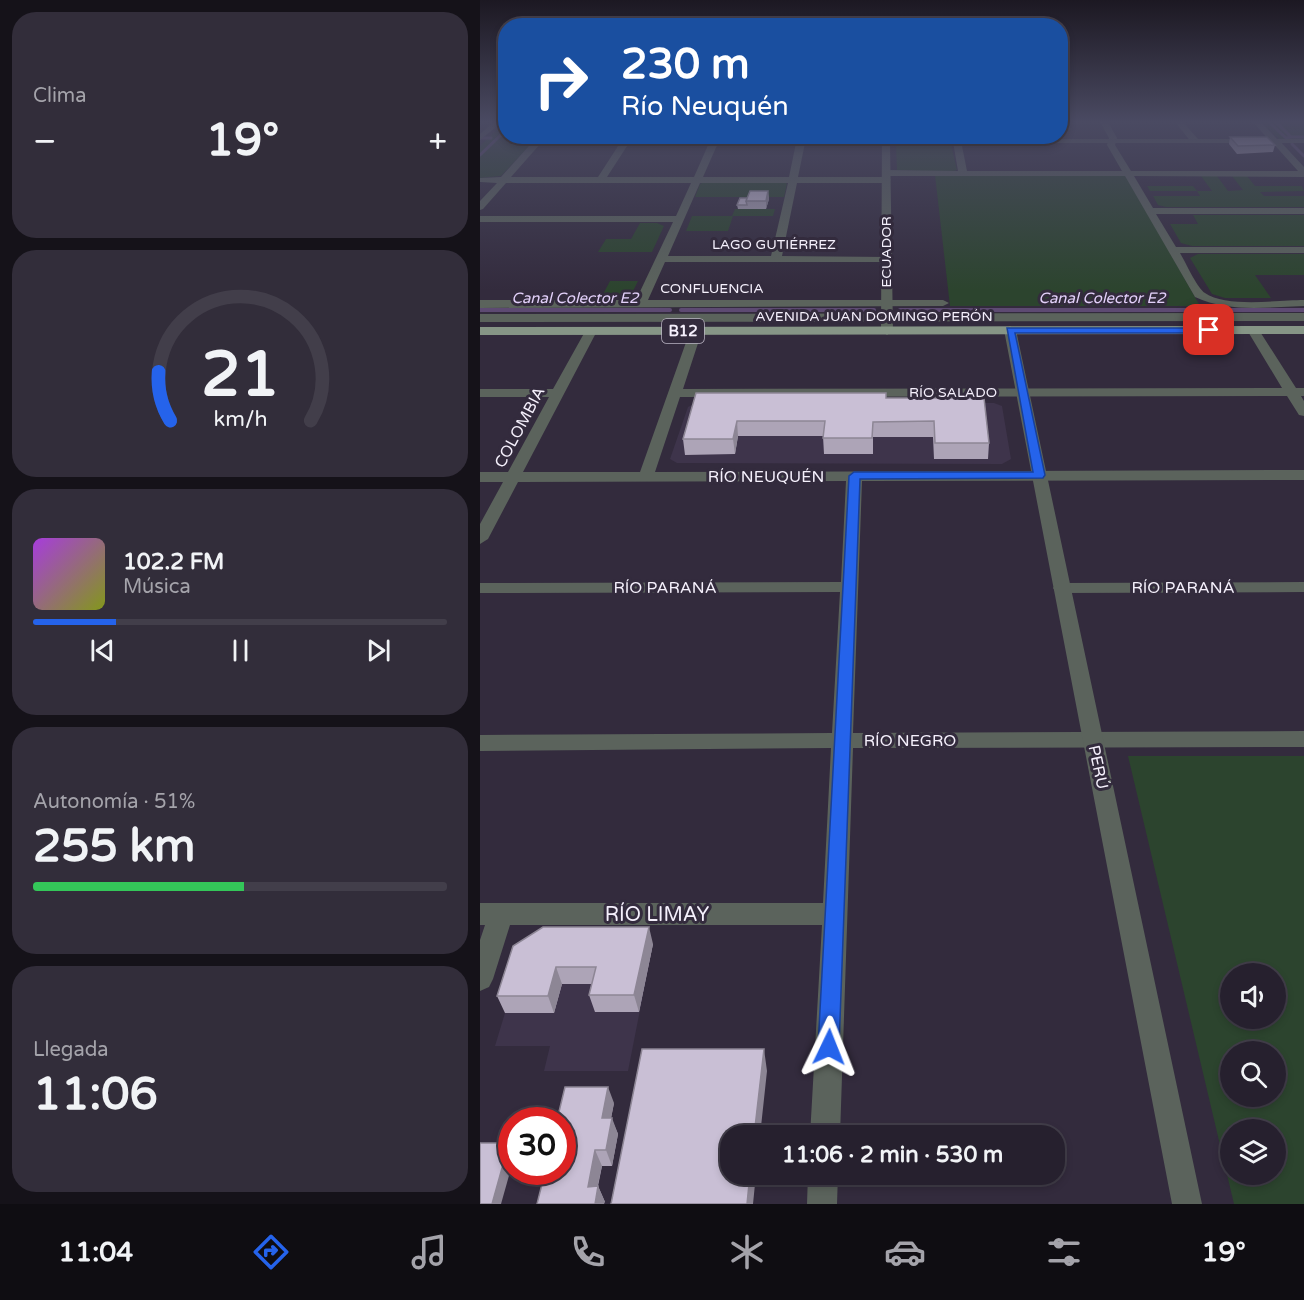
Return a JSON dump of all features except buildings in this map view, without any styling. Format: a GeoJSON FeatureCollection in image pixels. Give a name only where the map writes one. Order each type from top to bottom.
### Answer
{"type":"FeatureCollection","features":[{"type":"Feature","properties":{"kind":"main road","name":"AVENIDA JUAN DOMINGO PERÓN"},"geometry":{"type":"LineString","coordinates":[[480,331],[696,331],[887,324],[1010,330],[1304,330]]}},
{"type":"Feature","properties":{"kind":"street"},"geometry":{"type":"LineString","coordinates":[[481,180],[835,178]]}},
{"type":"Feature","properties":{"kind":"street","name":"ECUADOR"},"geometry":{"type":"LineString","coordinates":[[886,178],[887,324]]}},
{"type":"Feature","properties":{"kind":"street"},"geometry":{"type":"LineString","coordinates":[[1130,178],[1196,292],[1210,300],[1225,303],[1304,303]]}},
{"type":"Feature","properties":{"kind":"street"},"geometry":{"type":"LineString","coordinates":[[480,207],[504,180]]}},
{"type":"Feature","properties":{"kind":"street"},"geometry":{"type":"LineString","coordinates":[[641,303],[697,180]]}},
{"type":"Feature","properties":{"kind":"street"},"geometry":{"type":"LineString","coordinates":[[776,260],[793,180]]}},
{"type":"Feature","properties":{"kind":"street"},"geometry":{"type":"LineString","coordinates":[[1150,211],[1304,211]]}},
{"type":"Feature","properties":{"kind":"street"},"geometry":{"type":"LineString","coordinates":[[480,219],[680,219]]}},
{"type":"Feature","properties":{"kind":"street"},"geometry":{"type":"LineString","coordinates":[[1172,250],[1304,250]]}},
{"type":"Feature","properties":{"kind":"street","name":"LAGO GUTIÉRREZ"},"geometry":{"type":"LineString","coordinates":[[661,260],[886,260]]}},
{"type":"Feature","properties":{"kind":"street"},"geometry":{"type":"LineString","coordinates":[[672,318],[678,303]]}},
{"type":"Feature","properties":{"kind":"street","name":"CONFLUENCIA"},"geometry":{"type":"LineString","coordinates":[[480,304],[943,303]]}},
{"type":"Feature","properties":{"kind":"street"},"geometry":{"type":"LineString","coordinates":[[480,318],[672,318],[887,324],[1304,317]]}},
{"type":"Feature","properties":{"kind":"street","name":"PERÚ"},"geometry":{"type":"LineString","coordinates":[[1010,330],[1187,1204]]}},
{"type":"Feature","properties":{"kind":"street"},"geometry":{"type":"LineString","coordinates":[[1253,330],[1298,392],[1304,412]]}},
{"type":"Feature","properties":{"kind":"street","name":"COLOMBIA"},"geometry":{"type":"LineString","coordinates":[[480,539],[591,331]]}},
{"type":"Feature","properties":{"kind":"street"},"geometry":{"type":"LineString","coordinates":[[646,476],[696,331]]}},
{"type":"Feature","properties":{"kind":"street","name":"RÍO SALADO"},"geometry":{"type":"LineString","coordinates":[[675,393],[1298,392]]}},
{"type":"Feature","properties":{"kind":"street"},"geometry":{"type":"LineString","coordinates":[[480,393],[557,393]]}},
{"type":"Feature","properties":{"kind":"street","name":"RÍO NEUQUÉN"},"geometry":{"type":"LineString","coordinates":[[480,477],[1304,475]]}},
{"type":"Feature","properties":{"kind":"street"},"geometry":{"type":"LineString","coordinates":[[825,1125],[854,476]]}},
{"type":"Feature","properties":{"kind":"street","name":"RÍO PARANÁ"},"geometry":{"type":"LineString","coordinates":[[480,588],[850,587]]}},
{"type":"Feature","properties":{"kind":"street","name":"RÍO PARANÁ"},"geometry":{"type":"LineString","coordinates":[[1062,588],[1304,587]]}},
{"type":"Feature","properties":{"kind":"street","name":"RÍO NEGRO"},"geometry":{"type":"LineString","coordinates":[[480,743],[1093,738],[1304,740]]}},
{"type":"Feature","properties":{"kind":"street"},"geometry":{"type":"LineString","coordinates":[[480,979],[491,914]]}},
{"type":"Feature","properties":{"kind":"street","name":"RÍO LIMAY"},"geometry":{"type":"LineString","coordinates":[[491,914],[835,914]]}},
{"type":"Feature","properties":{"kind":"street"},"geometry":{"type":"LineString","coordinates":[[822,1204],[823,1185]]}},
{"type":"Feature","properties":{"kind":"shaded area"},"geometry":{"type":"Polygon","coordinates":[[[696,403],[994,403],[1002,406],[1011,459],[1002,464],[677,463],[670,459],[688,407],[696,403]]]}},
{"type":"Feature","properties":{"kind":"shaded area"},"geometry":{"type":"Polygon","coordinates":[[[653,944],[628,1071],[544,1071],[550,1046],[495,1046],[505,1013],[550,945],[653,944]]]}},
{"type":"Feature","properties":{"kind":"green space"},"geometry":{"type":"Polygon","coordinates":[[[935,178],[1128,178],[1200,306],[950,306],[935,178]]]}},
{"type":"Feature","properties":{"kind":"green space"},"geometry":{"type":"Polygon","coordinates":[[[1203,178],[1219,178],[1228,191],[1243,190],[1234,178],[1249,178],[1255,186],[1302,186],[1304,191],[1260,192],[1264,196],[1304,196],[1304,207],[1166,207],[1158,205],[1153,196],[1200,196],[1197,191],[1212,191],[1203,178]]]}},
{"type":"Feature","properties":{"kind":"green space"},"geometry":{"type":"Polygon","coordinates":[[[704,182],[787,184],[784,197],[695,197],[700,184],[704,182]]]}},
{"type":"Feature","properties":{"kind":"green space"},"geometry":{"type":"Polygon","coordinates":[[[1147,186],[1193,186],[1197,191],[1150,191],[1147,186]]]}},
{"type":"Feature","properties":{"kind":"green space"},"geometry":{"type":"Polygon","coordinates":[[[735,209],[775,209],[773,216],[733,216],[728,231],[686,231],[692,216],[732,216],[735,209]]]}},
{"type":"Feature","properties":{"kind":"green space"},"geometry":{"type":"Polygon","coordinates":[[[1193,215],[1304,215],[1304,246],[1192,246],[1181,243],[1170,224],[1198,224],[1193,215]]]}},
{"type":"Feature","properties":{"kind":"green space"},"geometry":{"type":"Polygon","coordinates":[[[640,223],[657,223],[664,226],[652,252],[598,252],[606,239],[631,239],[640,223]]]}},
{"type":"Feature","properties":{"kind":"green space"},"geometry":{"type":"Polygon","coordinates":[[[1198,254],[1304,254],[1304,275],[1255,275],[1271,298],[1225,298],[1212,294],[1190,258],[1198,254]]]}},
{"type":"Feature","properties":{"kind":"green space"},"geometry":{"type":"Polygon","coordinates":[[[610,281],[638,281],[631,295],[622,298],[601,298],[610,281]]]}},
{"type":"Feature","properties":{"kind":"green space"},"geometry":{"type":"Polygon","coordinates":[[[1128,756],[1304,756],[1304,1204],[1234,1204],[1230,1185],[1286,1185],[1286,1119],[1220,1119],[1220,1145],[1128,756]]]}},
{"type":"Feature","properties":{"kind":"waterway","name":"Canal Colector E2"},"geometry":{"type":"LineString","coordinates":[[480,310],[670,310]]}},
{"type":"Feature","properties":{"kind":"waterway","name":"Canal Colector E2"},"geometry":{"type":"LineString","coordinates":[[681,310],[874,310]]}},
{"type":"Feature","properties":{"kind":"waterway","name":"Canal Colector E2"},"geometry":{"type":"LineString","coordinates":[[900,310],[1304,310]]}},
{"type":"Feature","properties":{"kind":"route"},"geometry":{"type":"LineString","coordinates":[[829,1047],[854,476],[1039,475],[1010,330],[1209,330]]}}]}
